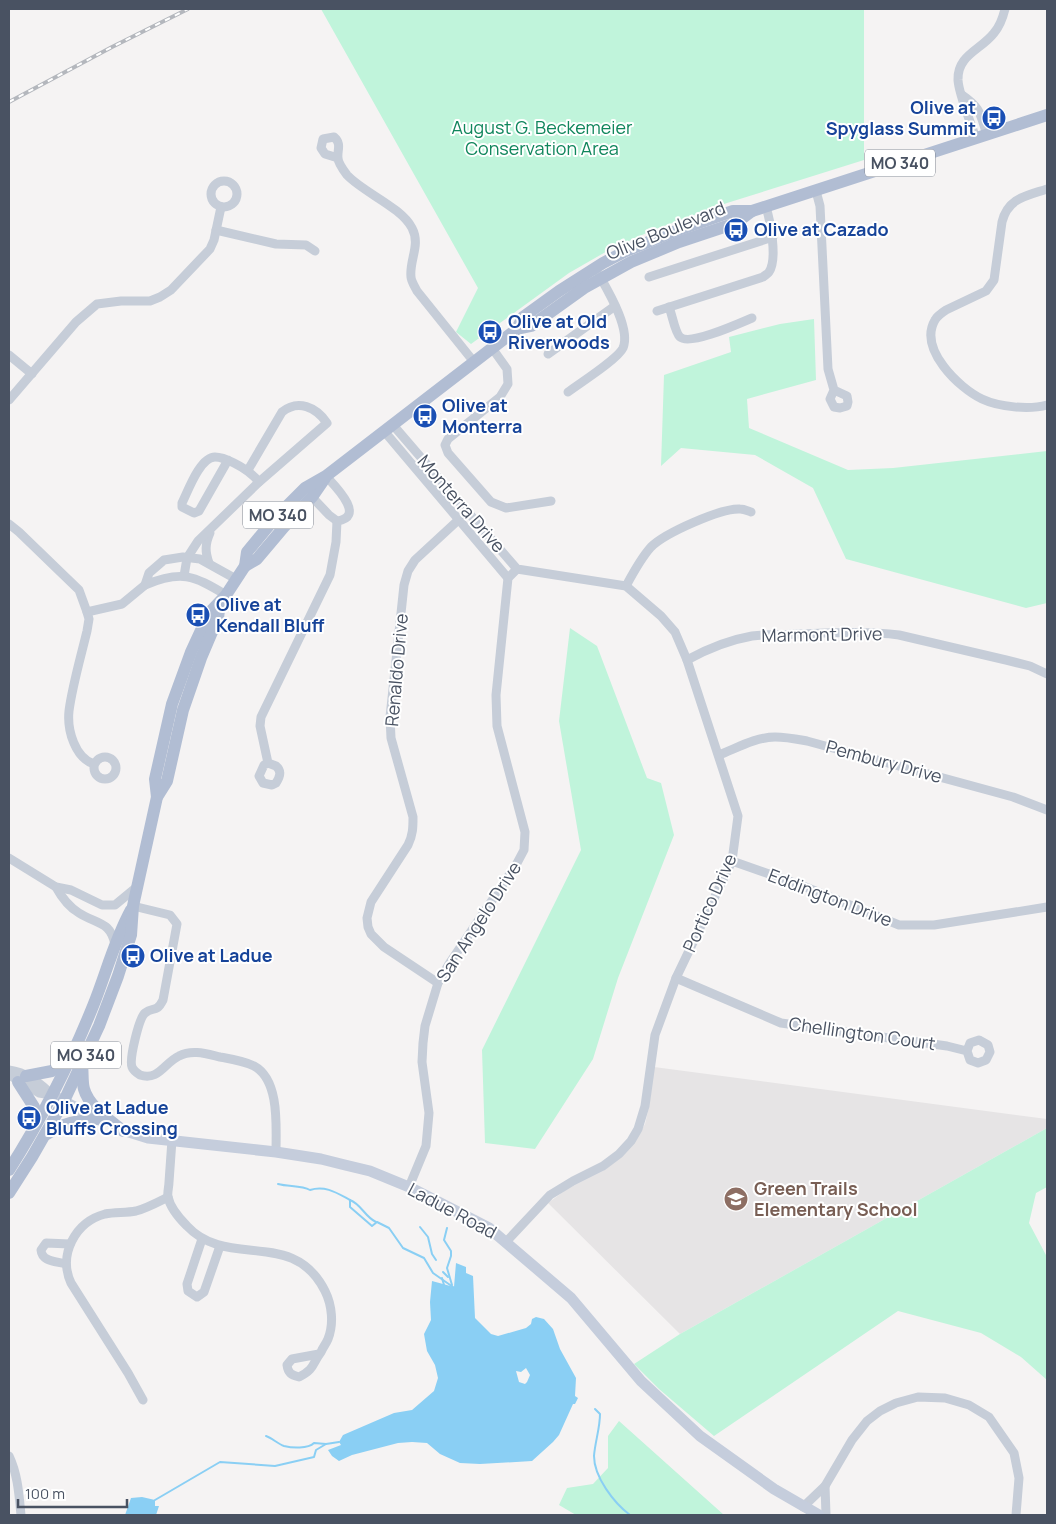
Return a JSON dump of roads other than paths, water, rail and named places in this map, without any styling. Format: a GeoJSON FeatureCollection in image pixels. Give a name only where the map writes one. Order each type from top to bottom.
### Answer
{"type":"FeatureCollection","features":[{"type":"Feature","properties":{"kind":"main road","name":"Olive Boulevard"},"geometry":{"type":"LineString","coordinates":[[9,1192],[109,1001],[132,935],[133,906],[157,797],[167,781],[183,710],[198,666],[218,618],[223,598],[244,566],[247,552],[276,517],[305,488],[326,476],[517,330],[532,326],[598,273],[736,222],[752,211],[1047,115]]}},
{"type":"Feature","properties":{"kind":"main road","name":"Olive Boulevard"},"geometry":{"type":"LineString","coordinates":[[244,566],[257,559],[284,526],[312,497],[326,476]]}},
{"type":"Feature","properties":{"kind":"main road","name":"Olive Boulevard"},"geometry":{"type":"LineString","coordinates":[[77,1060],[119,932],[133,906]]}},
{"type":"Feature","properties":{"kind":"main road"},"geometry":{"type":"LineString","coordinates":[[97,1119],[76,1120],[39,1132],[34,1106],[18,1078],[52,1071],[77,1060],[84,1089],[88,1097],[94,1105],[123,1131]]}},
{"type":"Feature","properties":{"kind":"main road","name":"Ladue Road"},"geometry":{"type":"LineString","coordinates":[[58,1098],[123,1131],[148,1138],[276,1152],[321,1159],[370,1171],[410,1187],[489,1228],[571,1298],[642,1381],[700,1436],[774,1489],[820,1515]]}},
{"type":"Feature","properties":{"kind":"main road","name":"Olive Boulevard"},"geometry":{"type":"LineString","coordinates":[[9,1170],[39,1132]]}},
{"type":"Feature","properties":{"kind":"street"},"geometry":{"type":"LineString","coordinates":[[981,137],[978,108],[974,102],[962,95],[958,80],[961,64],[966,56],[995,32],[1002,20],[1005,9]]}},
{"type":"Feature","properties":{"kind":"street"},"geometry":{"type":"LineString","coordinates":[[338,158],[348,175],[396,212],[412,228],[416,248],[411,263],[411,278],[417,291],[474,362]]}},
{"type":"Feature","properties":{"kind":"street"},"geometry":{"type":"LineString","coordinates":[[1047,189],[1026,195],[1009,205],[1004,213],[1002,222],[994,280],[986,291],[946,310],[935,320],[932,331],[932,342],[938,360],[968,392],[984,400],[1018,407],[1041,407],[1047,405]]}},
{"type":"Feature","properties":{"kind":"street"},"geometry":{"type":"LineString","coordinates":[[816,191],[820,206],[828,369],[834,390]]}},
{"type":"Feature","properties":{"kind":"street"},"geometry":{"type":"LineString","coordinates":[[9,400],[76,322],[97,304],[121,301],[150,301],[171,290],[210,249],[214,240],[221,207]]}},
{"type":"Feature","properties":{"kind":"street"},"geometry":{"type":"LineString","coordinates":[[657,311],[763,276],[769,272],[772,264],[773,237],[766,207]]}},
{"type":"Feature","properties":{"kind":"street"},"geometry":{"type":"LineString","coordinates":[[216,230],[276,244],[306,245],[315,251]]}},
{"type":"Feature","properties":{"kind":"street"},"geometry":{"type":"LineString","coordinates":[[649,276],[773,237]]}},
{"type":"Feature","properties":{"kind":"street"},"geometry":{"type":"LineString","coordinates":[[568,392],[617,356],[623,348],[625,338],[622,324],[598,273]]}},
{"type":"Feature","properties":{"kind":"street"},"geometry":{"type":"LineString","coordinates":[[548,354],[615,306]]}},
{"type":"Feature","properties":{"kind":"street"},"geometry":{"type":"LineString","coordinates":[[669,307],[678,333],[685,340],[699,338],[752,318]]}},
{"type":"Feature","properties":{"kind":"street"},"geometry":{"type":"LineString","coordinates":[[492,348],[507,369],[508,384],[500,397],[448,439],[445,444],[448,453],[491,502],[506,508],[551,501]]}},
{"type":"Feature","properties":{"kind":"street"},"geometry":{"type":"LineString","coordinates":[[9,355],[32,374]]}},
{"type":"Feature","properties":{"kind":"street"},"geometry":{"type":"LineString","coordinates":[[184,576],[188,558],[198,541],[259,482],[327,423],[313,409],[304,405],[287,409],[282,412],[248,470]]}},
{"type":"Feature","properties":{"kind":"street","name":"Monterra Drive"},"geometry":{"type":"LineString","coordinates":[[388,428],[467,512],[517,569],[626,586]]}},
{"type":"Feature","properties":{"kind":"street","name":"Monterra Drive"},"geometry":{"type":"LineString","coordinates":[[388,428],[458,520],[508,578]]}},
{"type":"Feature","properties":{"kind":"street"},"geometry":{"type":"LineString","coordinates":[[228,460],[199,511],[194,513],[182,506],[202,465],[207,459],[214,457],[228,460],[248,470],[259,482]]}},
{"type":"Feature","properties":{"kind":"street"},"geometry":{"type":"LineString","coordinates":[[326,476],[350,507],[346,518],[337,521]]}},
{"type":"Feature","properties":{"kind":"street"},"geometry":{"type":"LineString","coordinates":[[312,497],[337,521]]}},
{"type":"Feature","properties":{"kind":"street"},"geometry":{"type":"LineString","coordinates":[[626,586],[646,554],[658,542],[690,524],[717,514],[742,508],[751,512]]}},
{"type":"Feature","properties":{"kind":"street","name":"Renaldo Drive"},"geometry":{"type":"LineString","coordinates":[[438,983],[377,942],[371,934],[367,918],[370,902],[408,845],[412,837],[413,828],[413,817],[392,738],[390,717],[404,585],[408,571],[415,560],[467,512]]}},
{"type":"Feature","properties":{"kind":"street"},"geometry":{"type":"LineString","coordinates":[[268,763],[260,726],[261,717],[330,575],[336,542],[337,521]]}},
{"type":"Feature","properties":{"kind":"street"},"geometry":{"type":"LineString","coordinates":[[9,524],[79,590],[87,612],[89,620],[69,711],[69,725],[74,743],[82,756],[94,764]]}},
{"type":"Feature","properties":{"kind":"street"},"geometry":{"type":"LineString","coordinates":[[209,563],[205,546],[211,530]]}},
{"type":"Feature","properties":{"kind":"street"},"geometry":{"type":"LineString","coordinates":[[144,586],[149,573],[164,560],[174,558],[200,559],[236,579]]}},
{"type":"Feature","properties":{"kind":"street"},"geometry":{"type":"LineString","coordinates":[[508,578],[517,569]]}},
{"type":"Feature","properties":{"kind":"street"},"geometry":{"type":"LineString","coordinates":[[87,612],[122,604],[144,586],[164,578],[184,576],[206,583],[223,598]]}},
{"type":"Feature","properties":{"kind":"street","name":"San Angelo Drive"},"geometry":{"type":"LineString","coordinates":[[410,1187],[426,1146],[429,1113],[422,1062],[423,1043],[425,1026],[438,983],[524,850],[526,832],[496,719],[496,695],[508,578]]}},
{"type":"Feature","properties":{"kind":"street","name":"Portico Drive"},"geometry":{"type":"LineString","coordinates":[[506,1242],[550,1195],[604,1166],[631,1141],[638,1129],[646,1106],[655,1035],[676,978],[732,861],[738,816],[687,660],[675,632],[661,616],[626,586]]}},
{"type":"Feature","properties":{"kind":"street","name":"Marmont Drive"},"geometry":{"type":"LineString","coordinates":[[687,660],[707,649],[752,636],[846,632],[885,633],[1030,666],[1047,674]]}},
{"type":"Feature","properties":{"kind":"street","name":"Pembury Drive"},"geometry":{"type":"LineString","coordinates":[[719,755],[755,741],[774,737],[807,741],[1004,794],[1047,810]]}},
{"type":"Feature","properties":{"kind":"street"},"geometry":{"type":"LineString","coordinates":[[9,858],[56,887],[71,890],[94,902],[109,906],[121,901],[138,885]]}},
{"type":"Feature","properties":{"kind":"street","name":"Eddington Drive"},"geometry":{"type":"LineString","coordinates":[[732,861],[803,886],[898,925],[934,925],[1047,907]]}},
{"type":"Feature","properties":{"kind":"street"},"geometry":{"type":"LineString","coordinates":[[56,887],[72,908],[85,916],[101,922],[114,938],[115,945]]}},
{"type":"Feature","properties":{"kind":"street"},"geometry":{"type":"LineString","coordinates":[[133,906],[170,915],[177,924],[163,1000],[160,1006],[143,1014],[131,1059],[132,1066],[140,1075],[151,1076],[158,1074],[180,1055],[194,1052],[255,1066],[266,1078],[273,1094],[276,1152]]}},
{"type":"Feature","properties":{"kind":"street","name":"Chellington Court"},"geometry":{"type":"LineString","coordinates":[[676,978],[781,1023],[947,1046],[967,1051]]}},
{"type":"Feature","properties":{"kind":"street"},"geometry":{"type":"LineString","coordinates":[[9,1070],[16,1071],[18,1078],[39,1093],[58,1098]]}},
{"type":"Feature","properties":{"kind":"street"},"geometry":{"type":"LineString","coordinates":[[172,1140],[168,1197],[185,1225],[202,1239],[220,1246],[293,1258],[309,1268],[320,1281],[328,1297],[332,1318],[329,1338],[319,1354]]}},
{"type":"Feature","properties":{"kind":"street"},"geometry":{"type":"LineString","coordinates":[[142,1400],[128,1373],[72,1283],[66,1264],[70,1244],[78,1230],[87,1222],[105,1214],[138,1210],[168,1197]]}},
{"type":"Feature","properties":{"kind":"street"},"geometry":{"type":"LineString","coordinates":[[202,1239],[187,1284],[188,1291],[194,1296],[197,1297],[204,1292],[220,1246]]}},
{"type":"Feature","properties":{"kind":"street"},"geometry":{"type":"LineString","coordinates":[[66,1264],[46,1259],[42,1255],[41,1250],[46,1243],[70,1244]]}},
{"type":"Feature","properties":{"kind":"street"},"geometry":{"type":"LineString","coordinates":[[803,1507],[825,1486],[852,1440],[867,1421],[880,1411],[896,1403],[918,1396],[945,1398],[969,1405],[989,1417],[1014,1453],[1019,1478],[1016,1515]]}},
{"type":"Feature","properties":{"kind":"street"},"geometry":{"type":"LineString","coordinates":[[9,1456],[15,1471],[21,1515]]}},
{"type":"Feature","properties":{"kind":"street"},"geometry":{"type":"LineString","coordinates":[[825,1486],[826,1515]]}},
{"type":"Feature","properties":{"kind":"water"},"geometry":{"type":"Polygon","coordinates":[[[456,1263],[466,1267],[466,1273],[473,1276],[475,1318],[491,1334],[498,1336],[526,1328],[531,1324],[532,1319],[536,1317],[544,1319],[553,1329],[560,1349],[576,1378],[575,1396],[578,1398],[575,1404],[573,1404],[559,1435],[532,1461],[480,1464],[460,1463],[440,1454],[427,1443],[412,1442],[398,1443],[352,1455],[339,1461],[328,1450],[341,1445],[339,1442],[343,1435],[394,1413],[412,1410],[434,1391],[438,1378],[435,1365],[427,1351],[424,1334],[431,1320],[432,1281],[454,1287],[456,1263]],[[526,1368],[521,1372],[516,1371],[519,1382],[525,1384],[530,1375],[526,1368]]]}},
{"type":"Feature","properties":{"kind":"water"},"geometry":{"type":"Polygon","coordinates":[[[142,1497],[155,1500],[155,1506],[159,1506],[156,1515],[125,1515],[131,1498],[142,1497]]]}},
{"type":"Feature","properties":{"kind":"waterway"},"geometry":{"type":"LineString","coordinates":[[278,1184],[303,1187],[310,1190],[326,1189],[350,1200],[350,1207],[372,1226],[377,1222],[389,1228],[403,1248],[424,1258],[433,1273],[453,1287]]}},
{"type":"Feature","properties":{"kind":"waterway"},"geometry":{"type":"LineString","coordinates":[[350,1200],[376,1222]]}},
{"type":"Feature","properties":{"kind":"waterway"},"geometry":{"type":"LineString","coordinates":[[420,1227],[428,1237],[432,1254],[436,1260]]}},
{"type":"Feature","properties":{"kind":"waterway"},"geometry":{"type":"LineString","coordinates":[[447,1228],[444,1240],[451,1251],[447,1268],[452,1285]]}},
{"type":"Feature","properties":{"kind":"waterway"},"geometry":{"type":"LineString","coordinates":[[443,1272],[448,1277]]}},
{"type":"Feature","properties":{"kind":"waterway"},"geometry":{"type":"LineString","coordinates":[[442,1278],[444,1285]]}},
{"type":"Feature","properties":{"kind":"waterway"},"geometry":{"type":"LineString","coordinates":[[595,1409],[600,1414],[594,1456],[597,1472],[612,1497],[630,1515]]}},
{"type":"Feature","properties":{"kind":"waterway"},"geometry":{"type":"LineString","coordinates":[[266,1436],[284,1446],[291,1447],[304,1447],[314,1443],[326,1444]]}},
{"type":"Feature","properties":{"kind":"waterway"},"geometry":{"type":"LineString","coordinates":[[155,1500],[220,1462],[275,1466],[314,1457],[316,1450],[326,1444],[339,1442]]}},
{"type":"Feature","properties":{"kind":"railway"},"geometry":{"type":"LineString","coordinates":[[9,102],[188,9]]}},
{"type":"Feature","properties":{"kind":"place","name":"Olive at Spyglass Summit"},"geometry":{"type":"Point","coordinates":[994,118]}},
{"type":"Feature","properties":{"kind":"place","name":"Olive at Cazado"},"geometry":{"type":"Point","coordinates":[736,230]}},
{"type":"Feature","properties":{"kind":"place","name":"Olive at Old Riverwoods"},"geometry":{"type":"Point","coordinates":[490,332]}},
{"type":"Feature","properties":{"kind":"place","name":"Olive at Monterra"},"geometry":{"type":"Point","coordinates":[425,416]}},
{"type":"Feature","properties":{"kind":"place","name":"Olive at Kendall Bluff"},"geometry":{"type":"Point","coordinates":[198,615]}},
{"type":"Feature","properties":{"kind":"place","name":"Olive at Ladue"},"geometry":{"type":"Point","coordinates":[133,956]}},
{"type":"Feature","properties":{"kind":"place","name":"Olive at Ladue Bluffs Crossing"},"geometry":{"type":"Point","coordinates":[29,1118]}},
{"type":"Feature","properties":{"kind":"place","name":"Green Trails Elementary School"},"geometry":{"type":"Point","coordinates":[736,1199]}},
{"type":"Feature","properties":{"kind":"park label","name":"August G. Beckemeier Conservation Area"},"geometry":{"type":"Point","coordinates":[542,138]}}]}
